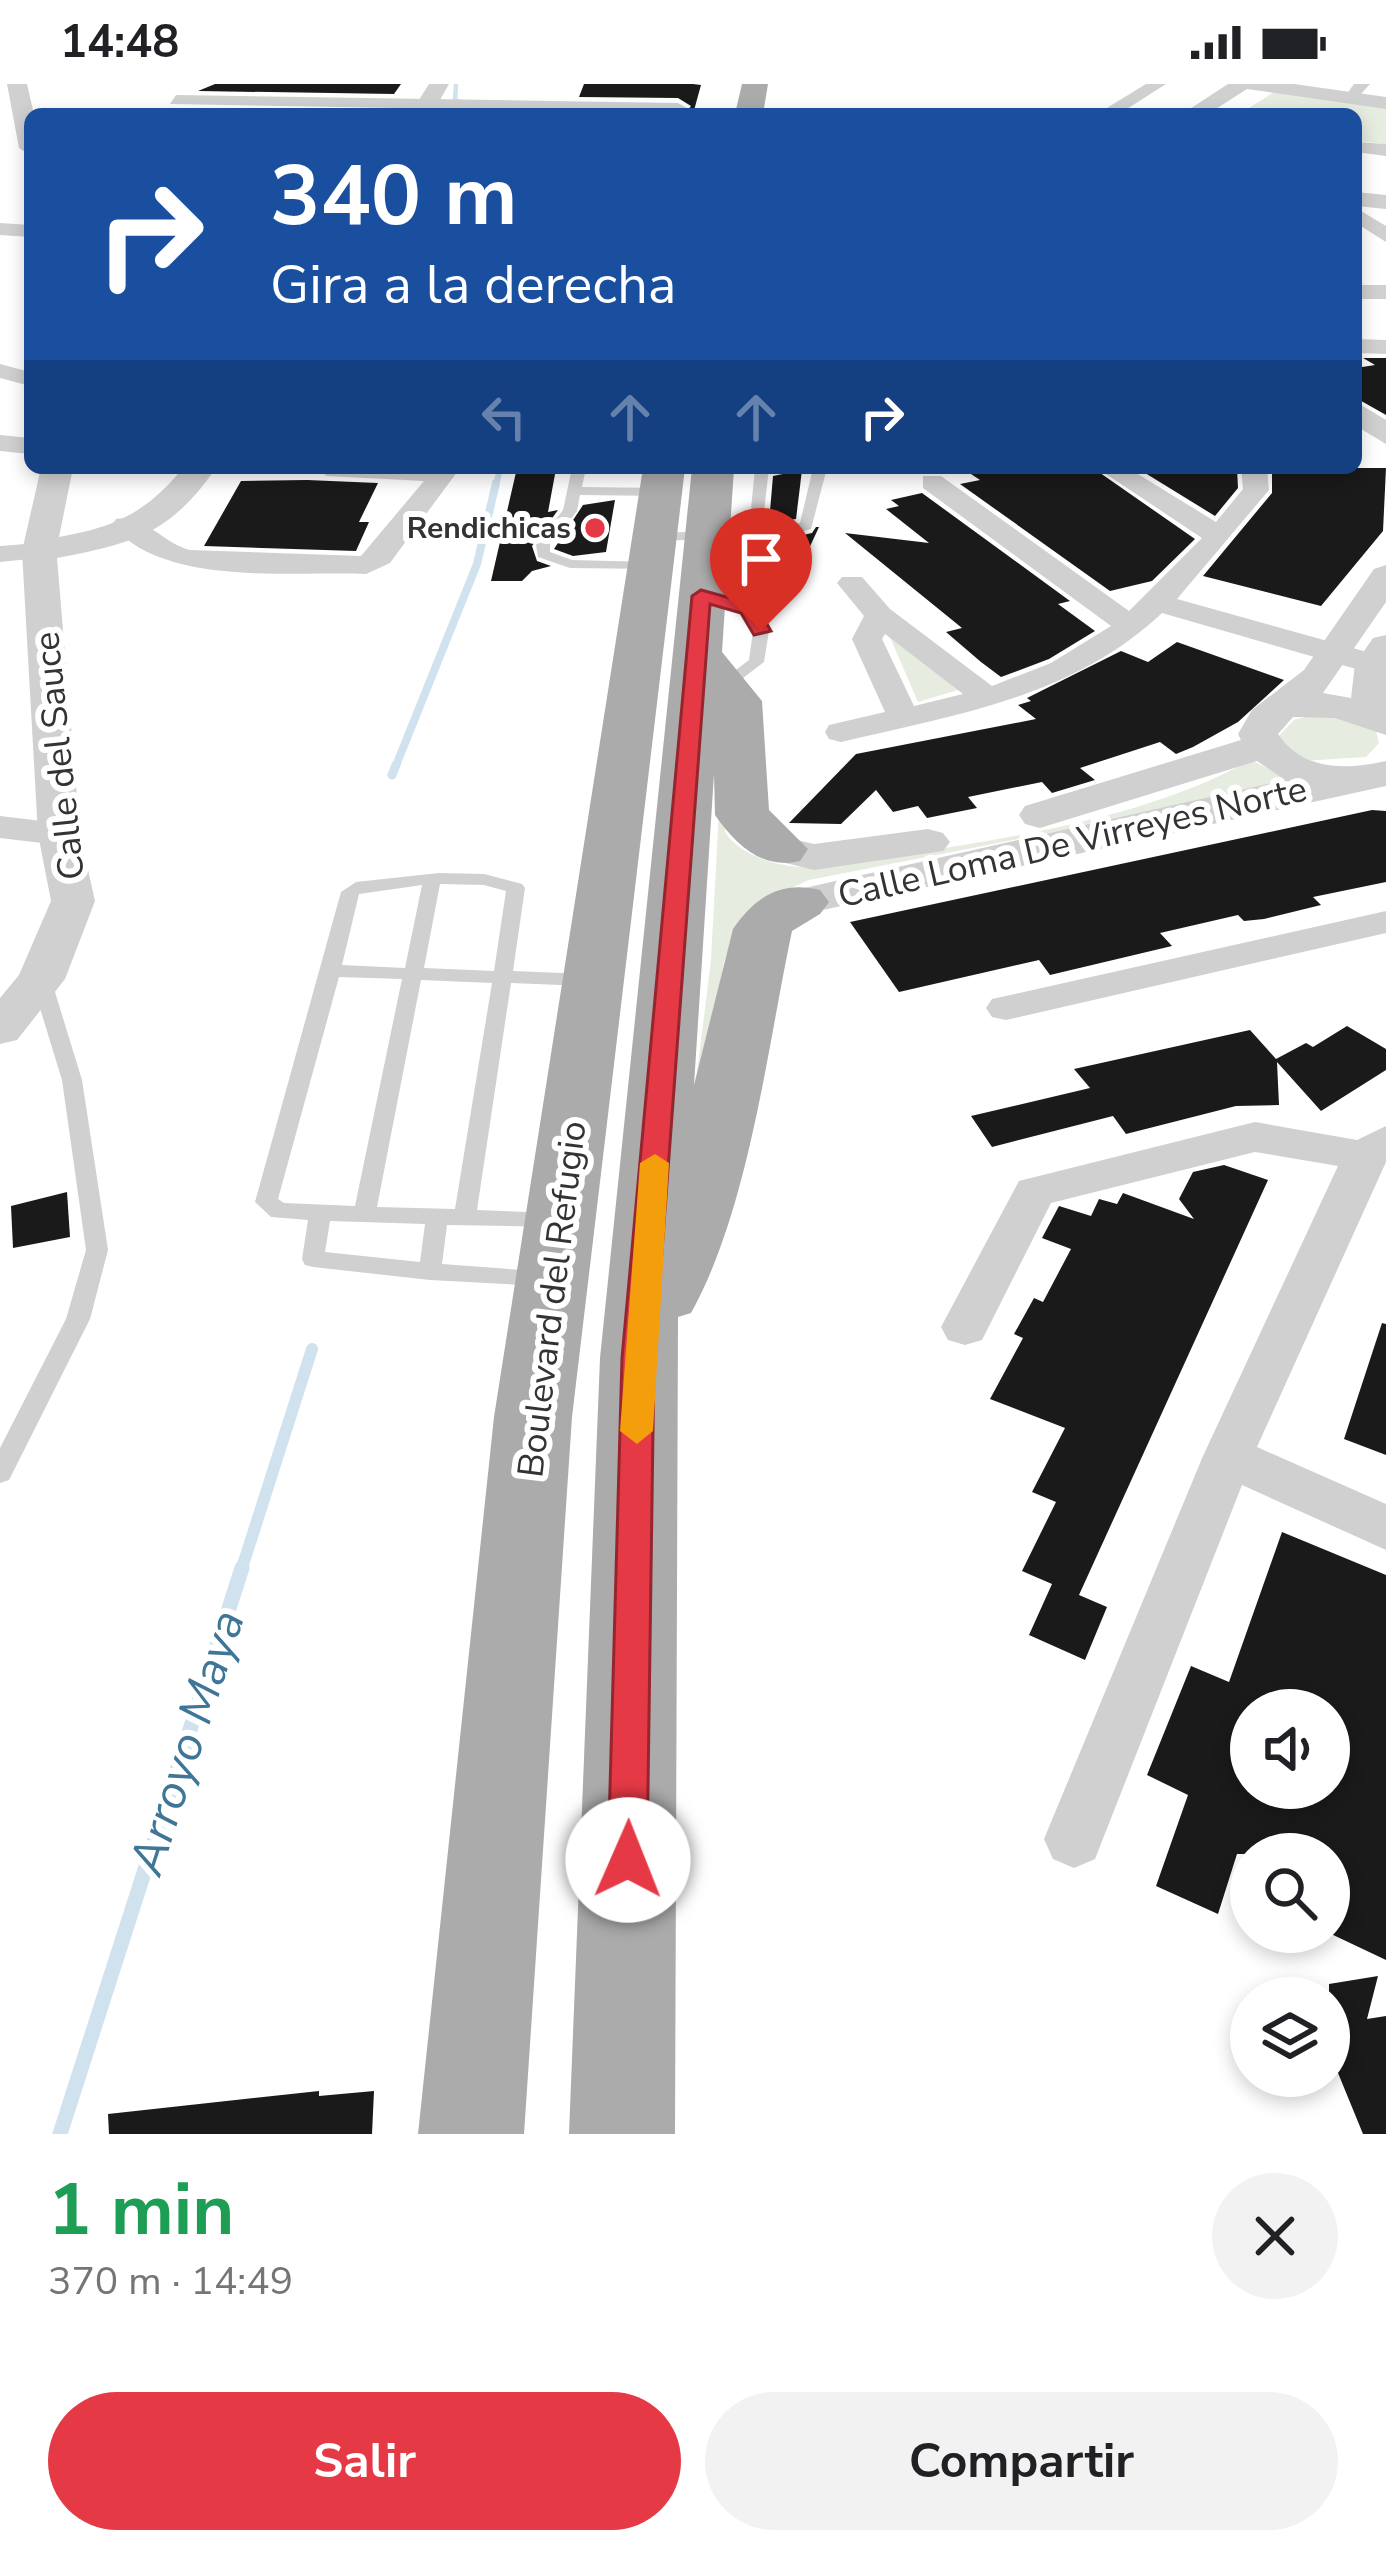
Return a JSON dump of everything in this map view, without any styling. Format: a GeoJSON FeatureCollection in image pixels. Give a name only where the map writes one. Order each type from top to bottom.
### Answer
{"type":"FeatureCollection","features":[{"type":"Feature","properties":{"kind":"main road"},"geometry":{"type":"LineString","coordinates":[[638,1358],[692,1229],[764,928],[777,911],[790,875],[742,815],[737,701],[694,555]]}},
{"type":"Feature","properties":{"kind":"main road"},"geometry":{"type":"LineString","coordinates":[[622,2134],[638,1358],[694,555]]}},
{"type":"Feature","properties":{"kind":"main road","name":"Boulevard del Refugio"},"geometry":{"type":"LineString","coordinates":[[471,2134],[533,1417],[593,981],[694,555]]}},
{"type":"Feature","properties":{"kind":"street"},"geometry":{"type":"LineString","coordinates":[[170,107],[190,84]]}},
{"type":"Feature","properties":{"kind":"street"},"geometry":{"type":"LineString","coordinates":[[1113,108],[1157,84]]}},
{"type":"Feature","properties":{"kind":"street"},"geometry":{"type":"LineString","coordinates":[[1228,108],[1263,84]]}},
{"type":"Feature","properties":{"kind":"street"},"geometry":{"type":"LineString","coordinates":[[1207,108],[1263,84],[1351,90],[1386,100]]}},
{"type":"Feature","properties":{"kind":"street"},"geometry":{"type":"LineString","coordinates":[[13,95],[24,128]]}},
{"type":"Feature","properties":{"kind":"street"},"geometry":{"type":"LineString","coordinates":[[170,107],[432,103],[678,108]]}},
{"type":"Feature","properties":{"kind":"street"},"geometry":{"type":"LineString","coordinates":[[1362,398],[1386,416]]}},
{"type":"Feature","properties":{"kind":"street"},"geometry":{"type":"LineString","coordinates":[[1362,416],[1386,435]]}},
{"type":"Feature","properties":{"kind":"street","name":"Calle del Sauce"},"geometry":{"type":"LineString","coordinates":[[0,1029],[41,980],[73,901],[59,834],[20,553],[54,474]]}},
{"type":"Feature","properties":{"kind":"street"},"geometry":{"type":"LineString","coordinates":[[124,531],[172,474]]}},
{"type":"Feature","properties":{"kind":"street"},"geometry":{"type":"LineString","coordinates":[[20,553],[158,521],[195,474]]}},
{"type":"Feature","properties":{"kind":"street"},"geometry":{"type":"LineString","coordinates":[[124,531],[164,553],[190,559],[366,565],[380,557],[443,474]]}},
{"type":"Feature","properties":{"kind":"street"},"geometry":{"type":"LineString","coordinates":[[1120,474],[1220,537]]}},
{"type":"Feature","properties":{"kind":"street"},"geometry":{"type":"LineString","coordinates":[[841,732],[1061,670],[1158,603],[1256,490],[1255,474]]}},
{"type":"Feature","properties":{"kind":"street"},"geometry":{"type":"LineString","coordinates":[[932,482],[1130,626]]}},
{"type":"Feature","properties":{"kind":"street"},"geometry":{"type":"LineString","coordinates":[[1263,746],[1261,722],[1287,706],[1335,653],[1386,576]]}},
{"type":"Feature","properties":{"kind":"street"},"geometry":{"type":"LineString","coordinates":[[852,584],[878,615],[984,695]]}},
{"type":"Feature","properties":{"kind":"street"},"geometry":{"type":"LineString","coordinates":[[1158,603],[1335,653],[1380,655],[1377,718],[1327,704],[1287,706]]}},
{"type":"Feature","properties":{"kind":"street"},"geometry":{"type":"LineString","coordinates":[[878,615],[867,640],[903,717]]}},
{"type":"Feature","properties":{"kind":"street"},"geometry":{"type":"LineString","coordinates":[[790,875],[814,857],[968,836],[1263,746],[1305,772],[1374,776]]}},
{"type":"Feature","properties":{"kind":"street","name":"Calle Loma De Virreyes Norte"},"geometry":{"type":"LineString","coordinates":[[790,875],[1374,776]]}},
{"type":"Feature","properties":{"kind":"street"},"geometry":{"type":"LineString","coordinates":[[0,827],[59,834]]}},
{"type":"Feature","properties":{"kind":"street"},"geometry":{"type":"LineString","coordinates":[[1006,1008],[1386,922]]}},
{"type":"Feature","properties":{"kind":"street"},"geometry":{"type":"LineString","coordinates":[[965,1327],[1035,1192],[1255,1137],[1375,1148],[1228,1456],[1074,1839]]}},
{"type":"Feature","properties":{"kind":"street"},"geometry":{"type":"LineString","coordinates":[[1228,1456],[1386,1528]]}},
{"type":"Feature","properties":{"kind":"lane"},"geometry":{"type":"LineString","coordinates":[[578,474],[570,512],[543,545],[543,554],[570,564],[694,555],[806,526],[819,474]]}},
{"type":"Feature","properties":{"kind":"lane"},"geometry":{"type":"LineString","coordinates":[[694,555],[757,474]]}},
{"type":"Feature","properties":{"kind":"lane"},"geometry":{"type":"LineString","coordinates":[[575,491],[694,555]]}},
{"type":"Feature","properties":{"kind":"lane"},"geometry":{"type":"LineString","coordinates":[[364,1214],[432,881]]}},
{"type":"Feature","properties":{"kind":"lane"},"geometry":{"type":"LineString","coordinates":[[465,1218],[507,976],[516,888],[494,881],[432,881],[350,892],[266,1202],[279,1211],[465,1218],[556,1250]]}},
{"type":"Feature","properties":{"kind":"lane"},"geometry":{"type":"LineString","coordinates":[[332,971],[593,981]]}},
{"type":"Feature","properties":{"kind":"lane"},"geometry":{"type":"LineString","coordinates":[[0,1472],[78,1319],[98,1250],[72,1080],[41,980]]}},
{"type":"Feature","properties":{"kind":"lane"},"geometry":{"type":"LineString","coordinates":[[320,1213],[313,1259],[430,1272],[556,1250]]}},
{"type":"Feature","properties":{"kind":"lane"},"geometry":{"type":"LineString","coordinates":[[430,1272],[437,1217]]}},
{"type":"Feature","properties":{"kind":"shaded area"},"geometry":{"type":"Polygon","coordinates":[[[1277,90],[1386,105],[1386,144],[1362,142],[1362,108],[1249,108],[1277,90]]]}},
{"type":"Feature","properties":{"kind":"shaded area"},"geometry":{"type":"Polygon","coordinates":[[[889,635],[958,690],[918,702],[889,635]]]}},
{"type":"Feature","properties":{"kind":"shaded area"},"geometry":{"type":"Polygon","coordinates":[[[725,699],[725,832],[750,854],[784,865],[857,862],[1084,821],[1171,796],[1251,760],[1298,784],[809,880],[767,902],[746,921],[724,962],[683,1186],[711,960],[725,699]]]}},
{"type":"Feature","properties":{"kind":"shaded area"},"geometry":{"type":"Polygon","coordinates":[[[1333,710],[1376,731],[1379,743],[1366,757],[1302,761],[1275,740],[1294,720],[1333,710]]]}},
{"type":"Feature","properties":{"kind":"building"},"geometry":{"type":"Polygon","coordinates":[[[215,84],[401,84],[394,94],[198,91],[215,84]]]}},
{"type":"Feature","properties":{"kind":"building"},"geometry":{"type":"Polygon","coordinates":[[[584,84],[701,85],[695,108],[678,98],[579,97],[584,84]]]}},
{"type":"Feature","properties":{"kind":"building"},"geometry":{"type":"Polygon","coordinates":[[[1363,358],[1386,358],[1386,415],[1362,401],[1362,367],[1375,365],[1363,358]]]}},
{"type":"Feature","properties":{"kind":"building"},"geometry":{"type":"Polygon","coordinates":[[[1362,468],[1386,468],[1383,531],[1321,606],[1203,576],[1272,493],[1272,474],[1362,474],[1362,468]]]}},
{"type":"Feature","properties":{"kind":"building"},"geometry":{"type":"Polygon","coordinates":[[[516,474],[555,474],[548,512],[558,510],[532,546],[537,561],[551,566],[532,571],[522,581],[491,581],[516,474]]]}},
{"type":"Feature","properties":{"kind":"building"},"geometry":{"type":"Polygon","coordinates":[[[802,474],[796,519],[769,523],[773,476],[802,474]]]}},
{"type":"Feature","properties":{"kind":"building"},"geometry":{"type":"Polygon","coordinates":[[[971,474],[1102,474],[1195,539],[1152,581],[1110,591],[960,484],[980,480],[971,474]]]}},
{"type":"Feature","properties":{"kind":"building"},"geometry":{"type":"Polygon","coordinates":[[[1147,474],[1237,474],[1238,488],[1215,516],[1147,474]]]}},
{"type":"Feature","properties":{"kind":"building"},"geometry":{"type":"Polygon","coordinates":[[[241,481],[378,483],[359,522],[369,522],[356,551],[204,546],[241,481]]]}},
{"type":"Feature","properties":{"kind":"building"},"geometry":{"type":"Polygon","coordinates":[[[922,493],[1070,601],[1058,604],[1095,631],[1049,659],[1001,677],[981,662],[946,632],[962,628],[845,533],[929,543],[886,509],[899,506],[891,500],[922,493]]]}},
{"type":"Feature","properties":{"kind":"building","name":"Rendichicas"},"geometry":{"type":"Polygon","coordinates":[[[615,500],[606,552],[573,556],[554,549],[583,505],[615,500]]]}},
{"type":"Feature","properties":{"kind":"building"},"geometry":{"type":"Polygon","coordinates":[[[816,527],[799,570],[771,570],[772,542],[812,533],[816,527]]]}},
{"type":"Feature","properties":{"kind":"building"},"geometry":{"type":"Polygon","coordinates":[[[1177,642],[1284,680],[1238,722],[1193,747],[1176,754],[1160,742],[1080,768],[1095,780],[1052,793],[1042,782],[968,797],[977,808],[927,818],[918,806],[893,812],[876,790],[841,824],[789,823],[856,754],[1036,719],[1018,705],[1121,651],[1148,662],[1177,642]]]}},
{"type":"Feature","properties":{"kind":"building"},"geometry":{"type":"Polygon","coordinates":[[[1372,810],[1386,811],[1386,882],[1313,897],[1321,905],[1264,919],[1244,921],[1238,915],[1160,933],[1172,946],[1050,975],[1039,960],[899,992],[850,922],[1372,810]]]}},
{"type":"Feature","properties":{"kind":"building"},"geometry":{"type":"Polygon","coordinates":[[[1347,1026],[1386,1049],[1386,1070],[1321,1111],[1277,1062],[1279,1105],[1236,1106],[1126,1134],[1113,1116],[992,1147],[971,1116],[1090,1088],[1074,1069],[1250,1030],[1276,1059],[1306,1043],[1313,1047],[1347,1026]]]}},
{"type":"Feature","properties":{"kind":"building"},"geometry":{"type":"Polygon","coordinates":[[[1224,1165],[1268,1180],[1079,1595],[1107,1607],[1085,1660],[1029,1635],[1052,1584],[1022,1571],[1056,1502],[1032,1492],[1065,1428],[990,1399],[1023,1338],[1014,1334],[1034,1298],[1043,1302],[1071,1249],[1042,1238],[1059,1206],[1091,1216],[1099,1199],[1117,1204],[1123,1193],[1194,1219],[1179,1199],[1193,1172],[1224,1165]]]}},
{"type":"Feature","properties":{"kind":"building"},"geometry":{"type":"Polygon","coordinates":[[[67,1192],[70,1237],[13,1248],[11,1206],[67,1192]]]}},
{"type":"Feature","properties":{"kind":"building"},"geometry":{"type":"Polygon","coordinates":[[[1382,1323],[1386,1324],[1386,1455],[1344,1439],[1382,1323]]]}},
{"type":"Feature","properties":{"kind":"building"},"geometry":{"type":"Polygon","coordinates":[[[1282,1532],[1386,1575],[1386,1960],[1350,1943],[1350,1833],[1230,1833],[1230,1876],[1218,1914],[1156,1886],[1188,1795],[1147,1775],[1191,1666],[1229,1682],[1282,1532]]]}},
{"type":"Feature","properties":{"kind":"building"},"geometry":{"type":"Polygon","coordinates":[[[1378,1976],[1367,2019],[1386,2016],[1386,2134],[1363,2134],[1348,2097],[1350,1981],[1378,1976]]]}},
{"type":"Feature","properties":{"kind":"building"},"geometry":{"type":"Polygon","coordinates":[[[319,2091],[319,2096],[374,2091],[372,2134],[109,2134],[108,2114],[319,2091]]]}},
{"type":"Feature","properties":{"kind":"waterway","name":"Arroyo Maya"},"geometry":{"type":"LineString","coordinates":[[456,84],[455,100],[473,108]]}},
{"type":"Feature","properties":{"kind":"waterway","name":"Arroyo Maya"},"geometry":{"type":"LineString","coordinates":[[496,486],[499,474]]}},
{"type":"Feature","properties":{"kind":"waterway","name":"Arroyo Maya"},"geometry":{"type":"LineString","coordinates":[[395,768],[477,564],[496,483]]}},
{"type":"Feature","properties":{"kind":"waterway","name":"Arroyo Maya"},"geometry":{"type":"LineString","coordinates":[[392,775],[396,765]]}},
{"type":"Feature","properties":{"kind":"waterway","name":"Arroyo Maya"},"geometry":{"type":"LineString","coordinates":[[241,1571],[312,1349]]}},
{"type":"Feature","properties":{"kind":"waterway","name":"Arroyo Maya"},"geometry":{"type":"LineString","coordinates":[[60,2134],[242,1568]]}},
{"type":"Feature","properties":{"kind":"slow traffic"},"geometry":{"type":"LineString","coordinates":[[637,1431],[638,1358],[655,1163]]}},
{"type":"Feature","properties":{"kind":"place","name":"Rendichicas"},"geometry":{"type":"Point","coordinates":[595,528]}},
{"type":"Feature","properties":{"kind":"route"},"geometry":{"type":"LineString","coordinates":[[628,1860],[638,1358],[701,596],[749,609],[761,631]]}}]}
